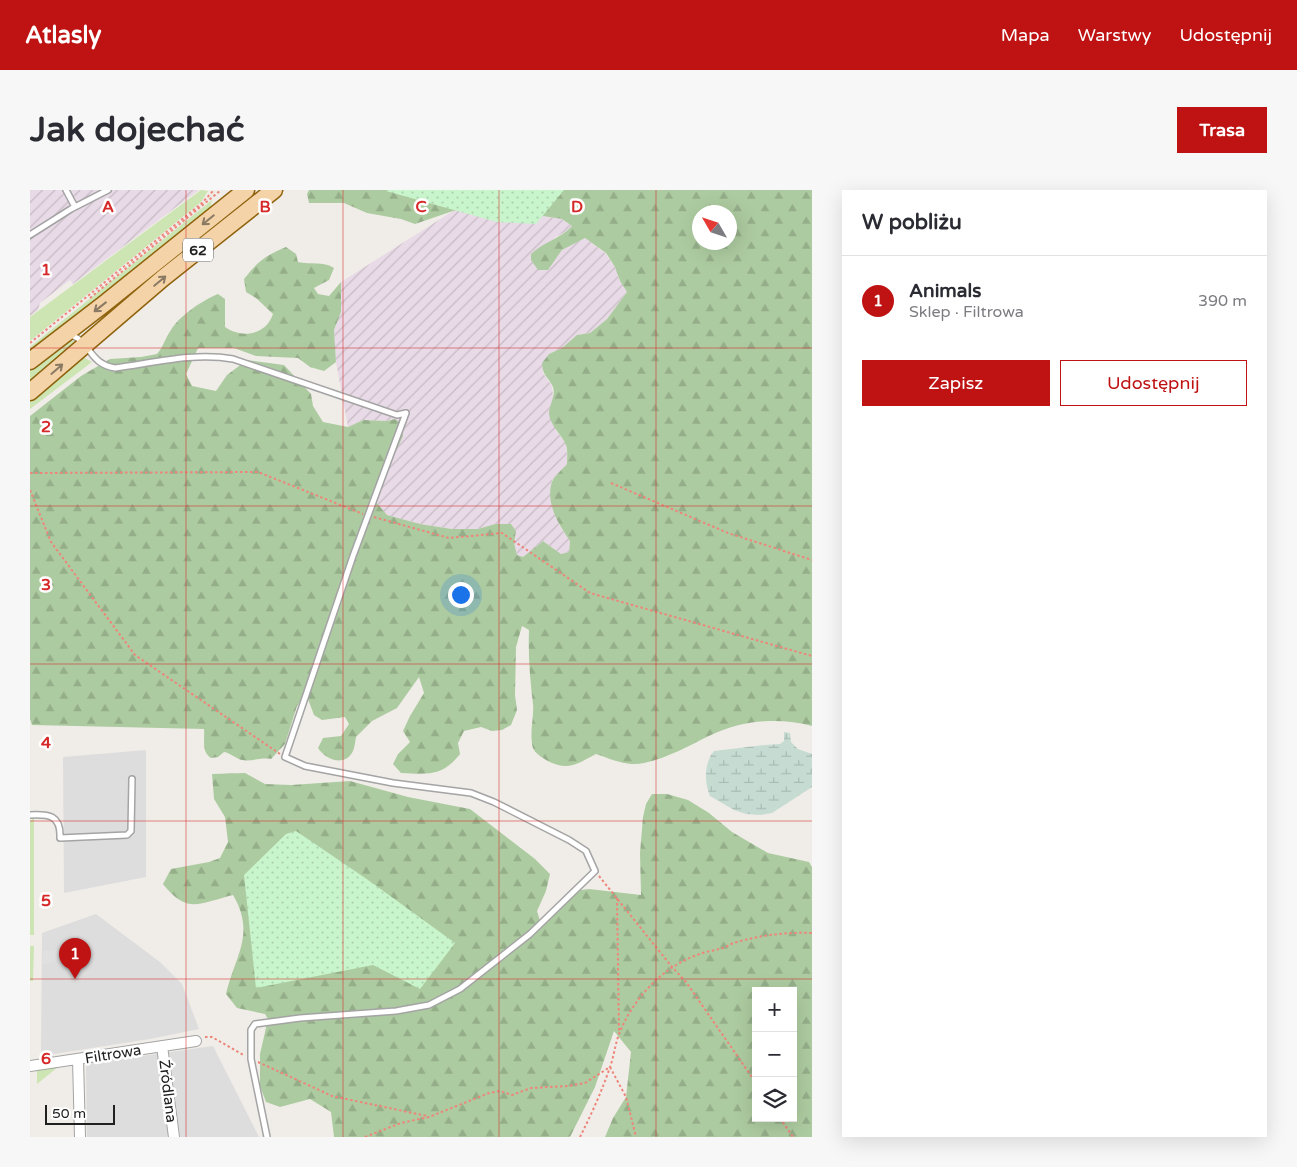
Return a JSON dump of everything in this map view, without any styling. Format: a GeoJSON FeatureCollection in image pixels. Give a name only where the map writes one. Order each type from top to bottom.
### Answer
{"type":"FeatureCollection","features":[{"type":"Feature","properties":{"kind":"main road","name":"62"},"geometry":{"type":"LineString","coordinates":[[30,361],[246,190]]}},
{"type":"Feature","properties":{"kind":"main road","name":"62"},"geometry":{"type":"LineString","coordinates":[[30,392],[157,284],[274,190]]}},
{"type":"Feature","properties":{"kind":"street","name":"Filtrowa"},"geometry":{"type":"LineString","coordinates":[[30,1066],[196,1040]]}},
{"type":"Feature","properties":{"kind":"street","name":"Źródlana"},"geometry":{"type":"LineString","coordinates":[[162,1046],[174,1137]]}},
{"type":"Feature","properties":{"kind":"street"},"geometry":{"type":"LineString","coordinates":[[78,1059],[80,1137]]}},
{"type":"Feature","properties":{"kind":"lane"},"geometry":{"type":"LineString","coordinates":[[66,190],[75,207]]}},
{"type":"Feature","properties":{"kind":"lane"},"geometry":{"type":"LineString","coordinates":[[30,235],[75,207],[108,190]]}},
{"type":"Feature","properties":{"kind":"lane"},"geometry":{"type":"LineString","coordinates":[[66,334],[78,338],[100,363],[115,368],[203,357],[233,359],[396,415],[406,413],[368,516],[285,757],[305,766],[393,783],[471,792],[502,806],[586,851],[595,871],[530,934],[460,990],[429,1005],[256,1024],[251,1030],[251,1059],[267,1137]]}},
{"type":"Feature","properties":{"kind":"lane"},"geometry":{"type":"LineString","coordinates":[[30,815],[46,814],[52,816],[60,828],[60,838],[126,835],[131,832],[132,779]]}},
{"type":"Feature","properties":{"kind":"path"},"geometry":{"type":"LineString","coordinates":[[30,344],[202,203],[214,190]]}},
{"type":"Feature","properties":{"kind":"path"},"geometry":{"type":"LineString","coordinates":[[30,344],[222,190]]}},
{"type":"Feature","properties":{"kind":"path"},"geometry":{"type":"LineString","coordinates":[[30,473],[258,472],[368,516],[449,538],[502,533],[590,592],[812,656]]}},
{"type":"Feature","properties":{"kind":"path"},"geometry":{"type":"LineString","coordinates":[[611,483],[728,532],[812,560]]}},
{"type":"Feature","properties":{"kind":"path"},"geometry":{"type":"LineString","coordinates":[[30,490],[51,542],[134,655],[285,757]]}},
{"type":"Feature","properties":{"kind":"path"},"geometry":{"type":"LineString","coordinates":[[595,871],[686,982],[752,1077]]}},
{"type":"Feature","properties":{"kind":"path"},"geometry":{"type":"LineString","coordinates":[[616,898],[619,1035]]}},
{"type":"Feature","properties":{"kind":"path"},"geometry":{"type":"LineString","coordinates":[[580,1137],[610,1067],[619,1035],[632,1008],[654,980],[672,967],[699,954],[720,949],[734,942],[775,934],[812,933]]}},
{"type":"Feature","properties":{"kind":"path"},"geometry":{"type":"LineString","coordinates":[[196,1040],[210,1036],[233,1051],[332,1096],[429,1117]]}},
{"type":"Feature","properties":{"kind":"path"},"geometry":{"type":"LineString","coordinates":[[365,1137],[401,1123],[429,1117],[489,1093],[500,1091],[512,1095],[531,1088],[585,1083],[610,1067]]}},
{"type":"Feature","properties":{"kind":"path"},"geometry":{"type":"LineString","coordinates":[[610,1067],[626,1097],[636,1137]]}},
{"type":"Feature","properties":{"kind":"path"},"geometry":{"type":"LineString","coordinates":[[783,1122],[793,1137]]}},
{"type":"Feature","properties":{"kind":"shaded area"},"geometry":{"type":"Polygon","coordinates":[[[30,190],[199,190],[73,284],[70,280],[40,303],[38,310],[30,316],[30,190]]]}},
{"type":"Feature","properties":{"kind":"shaded area"},"geometry":{"type":"Polygon","coordinates":[[[479,206],[562,219],[572,226],[554,238],[548,270],[562,250],[585,238],[605,253],[615,267],[620,281],[627,292],[607,319],[590,333],[577,335],[562,348],[549,354],[543,373],[552,386],[556,430],[566,444],[567,454],[567,464],[552,480],[559,525],[570,541],[569,552],[561,554],[543,541],[523,557],[517,555],[514,543],[516,531],[495,524],[478,529],[452,529],[420,524],[387,515],[376,502],[395,419],[387,421],[363,420],[348,427],[336,362],[334,330],[341,312],[341,282],[453,211],[479,206]]]}},
{"type":"Feature","properties":{"kind":"shaded area"},"geometry":{"type":"Polygon","coordinates":[[[146,750],[146,877],[64,893],[63,757],[146,750]]]}},
{"type":"Feature","properties":{"kind":"shaded area"},"geometry":{"type":"Polygon","coordinates":[[[96,914],[160,962],[182,984],[199,1029],[150,1039],[41,1056],[42,933],[96,914]]]}},
{"type":"Feature","properties":{"kind":"shaded area"},"geometry":{"type":"Polygon","coordinates":[[[58,950],[61,959],[48,964],[42,964],[43,951],[58,950]]]}},
{"type":"Feature","properties":{"kind":"shaded area"},"geometry":{"type":"Polygon","coordinates":[[[213,1046],[259,1137],[87,1137],[86,1064],[213,1046]]]}},
{"type":"Feature","properties":{"kind":"green space"},"geometry":{"type":"Polygon","coordinates":[[[201,190],[208,191],[201,202],[30,341],[30,317],[201,190]]]}},
{"type":"Feature","properties":{"kind":"green space"},"geometry":{"type":"Polygon","coordinates":[[[309,190],[812,190],[812,726],[774,721],[748,723],[723,730],[670,755],[644,763],[626,763],[596,754],[570,766],[557,765],[539,755],[532,745],[533,709],[529,667],[529,630],[522,626],[516,647],[515,695],[517,710],[511,725],[502,730],[492,731],[481,727],[464,731],[458,743],[460,754],[447,767],[434,773],[401,773],[393,764],[398,754],[410,742],[403,731],[424,693],[419,677],[397,708],[372,721],[356,737],[352,753],[344,760],[329,758],[318,748],[323,738],[341,736],[349,724],[345,717],[322,720],[314,715],[306,694],[297,706],[285,744],[271,759],[242,760],[224,752],[218,757],[211,758],[206,752],[204,745],[204,729],[32,725],[30,719],[30,416],[81,376],[110,359],[157,354],[169,333],[185,314],[205,300],[218,294],[225,299],[225,327],[232,331],[246,334],[259,331],[270,321],[273,314],[256,298],[246,292],[244,279],[262,260],[286,247],[296,254],[298,262],[321,264],[334,268],[329,280],[314,288],[318,294],[329,296],[341,282],[341,312],[334,330],[336,362],[324,371],[310,367],[298,358],[256,356],[234,348],[198,348],[186,374],[192,386],[216,391],[227,375],[247,360],[284,365],[311,394],[313,406],[323,422],[348,427],[363,420],[387,421],[395,419],[401,424],[403,436],[385,475],[376,502],[387,515],[420,524],[452,529],[478,529],[495,524],[511,524],[516,531],[514,543],[517,555],[523,557],[543,541],[561,554],[569,552],[570,541],[554,513],[550,498],[553,480],[567,464],[567,450],[564,441],[550,418],[549,411],[554,390],[545,374],[542,363],[549,354],[562,348],[577,335],[590,333],[607,319],[627,292],[606,253],[585,238],[562,250],[548,270],[538,270],[531,260],[531,254],[572,226],[562,219],[479,206],[453,211],[415,224],[401,219],[367,213],[344,203],[309,203],[307,194],[309,190]]]}},
{"type":"Feature","properties":{"kind":"green space"},"geometry":{"type":"Polygon","coordinates":[[[564,190],[536,224],[497,222],[386,191],[564,190]]]}},
{"type":"Feature","properties":{"kind":"green space"},"geometry":{"type":"Polygon","coordinates":[[[212,200],[210,209],[133,273],[30,351],[30,347],[212,200]]]}},
{"type":"Feature","properties":{"kind":"green space"},"geometry":{"type":"Polygon","coordinates":[[[68,340],[78,342],[30,384],[30,369],[68,340]]]}},
{"type":"Feature","properties":{"kind":"green space"},"geometry":{"type":"Polygon","coordinates":[[[85,358],[92,362],[30,409],[30,400],[78,359],[85,358]]]}},
{"type":"Feature","properties":{"kind":"green space"},"geometry":{"type":"Polygon","coordinates":[[[784,732],[790,733],[791,742],[798,749],[812,754],[812,787],[772,813],[760,815],[746,814],[734,810],[710,796],[706,773],[708,761],[714,751],[780,744],[784,741],[784,732]]]}},
{"type":"Feature","properties":{"kind":"green space"},"geometry":{"type":"Polygon","coordinates":[[[245,773],[265,784],[291,785],[350,781],[408,797],[470,809],[535,859],[550,874],[546,891],[537,911],[541,924],[573,891],[589,889],[641,895],[640,853],[643,817],[646,804],[652,794],[667,794],[688,800],[709,813],[732,832],[768,853],[809,862],[812,867],[812,1137],[605,1137],[613,1118],[626,1097],[631,1052],[614,1031],[595,1087],[570,1137],[334,1137],[331,1112],[310,1099],[280,1107],[266,1102],[260,1086],[260,1054],[268,1019],[265,1014],[237,1008],[226,994],[242,945],[243,922],[240,909],[233,895],[203,903],[187,903],[179,900],[163,884],[171,869],[220,858],[228,842],[225,817],[214,799],[212,774],[245,773]]]}},
{"type":"Feature","properties":{"kind":"green space"},"geometry":{"type":"Polygon","coordinates":[[[34,818],[34,935],[30,935],[30,821],[34,818]]]}},
{"type":"Feature","properties":{"kind":"green space"},"geometry":{"type":"Polygon","coordinates":[[[296,831],[455,943],[420,989],[373,965],[256,988],[244,875],[286,834],[296,831]]]}},
{"type":"Feature","properties":{"kind":"green space"},"geometry":{"type":"Polygon","coordinates":[[[30,946],[34,946],[33,981],[30,981],[30,946]]]}},
{"type":"Feature","properties":{"kind":"green space"},"geometry":{"type":"Polygon","coordinates":[[[58,1067],[37,1084],[37,1069],[58,1067]]]}},
{"type":"Feature","properties":{"kind":"place","name":"Animals"},"geometry":{"type":"Point","coordinates":[75,979]}}]}
